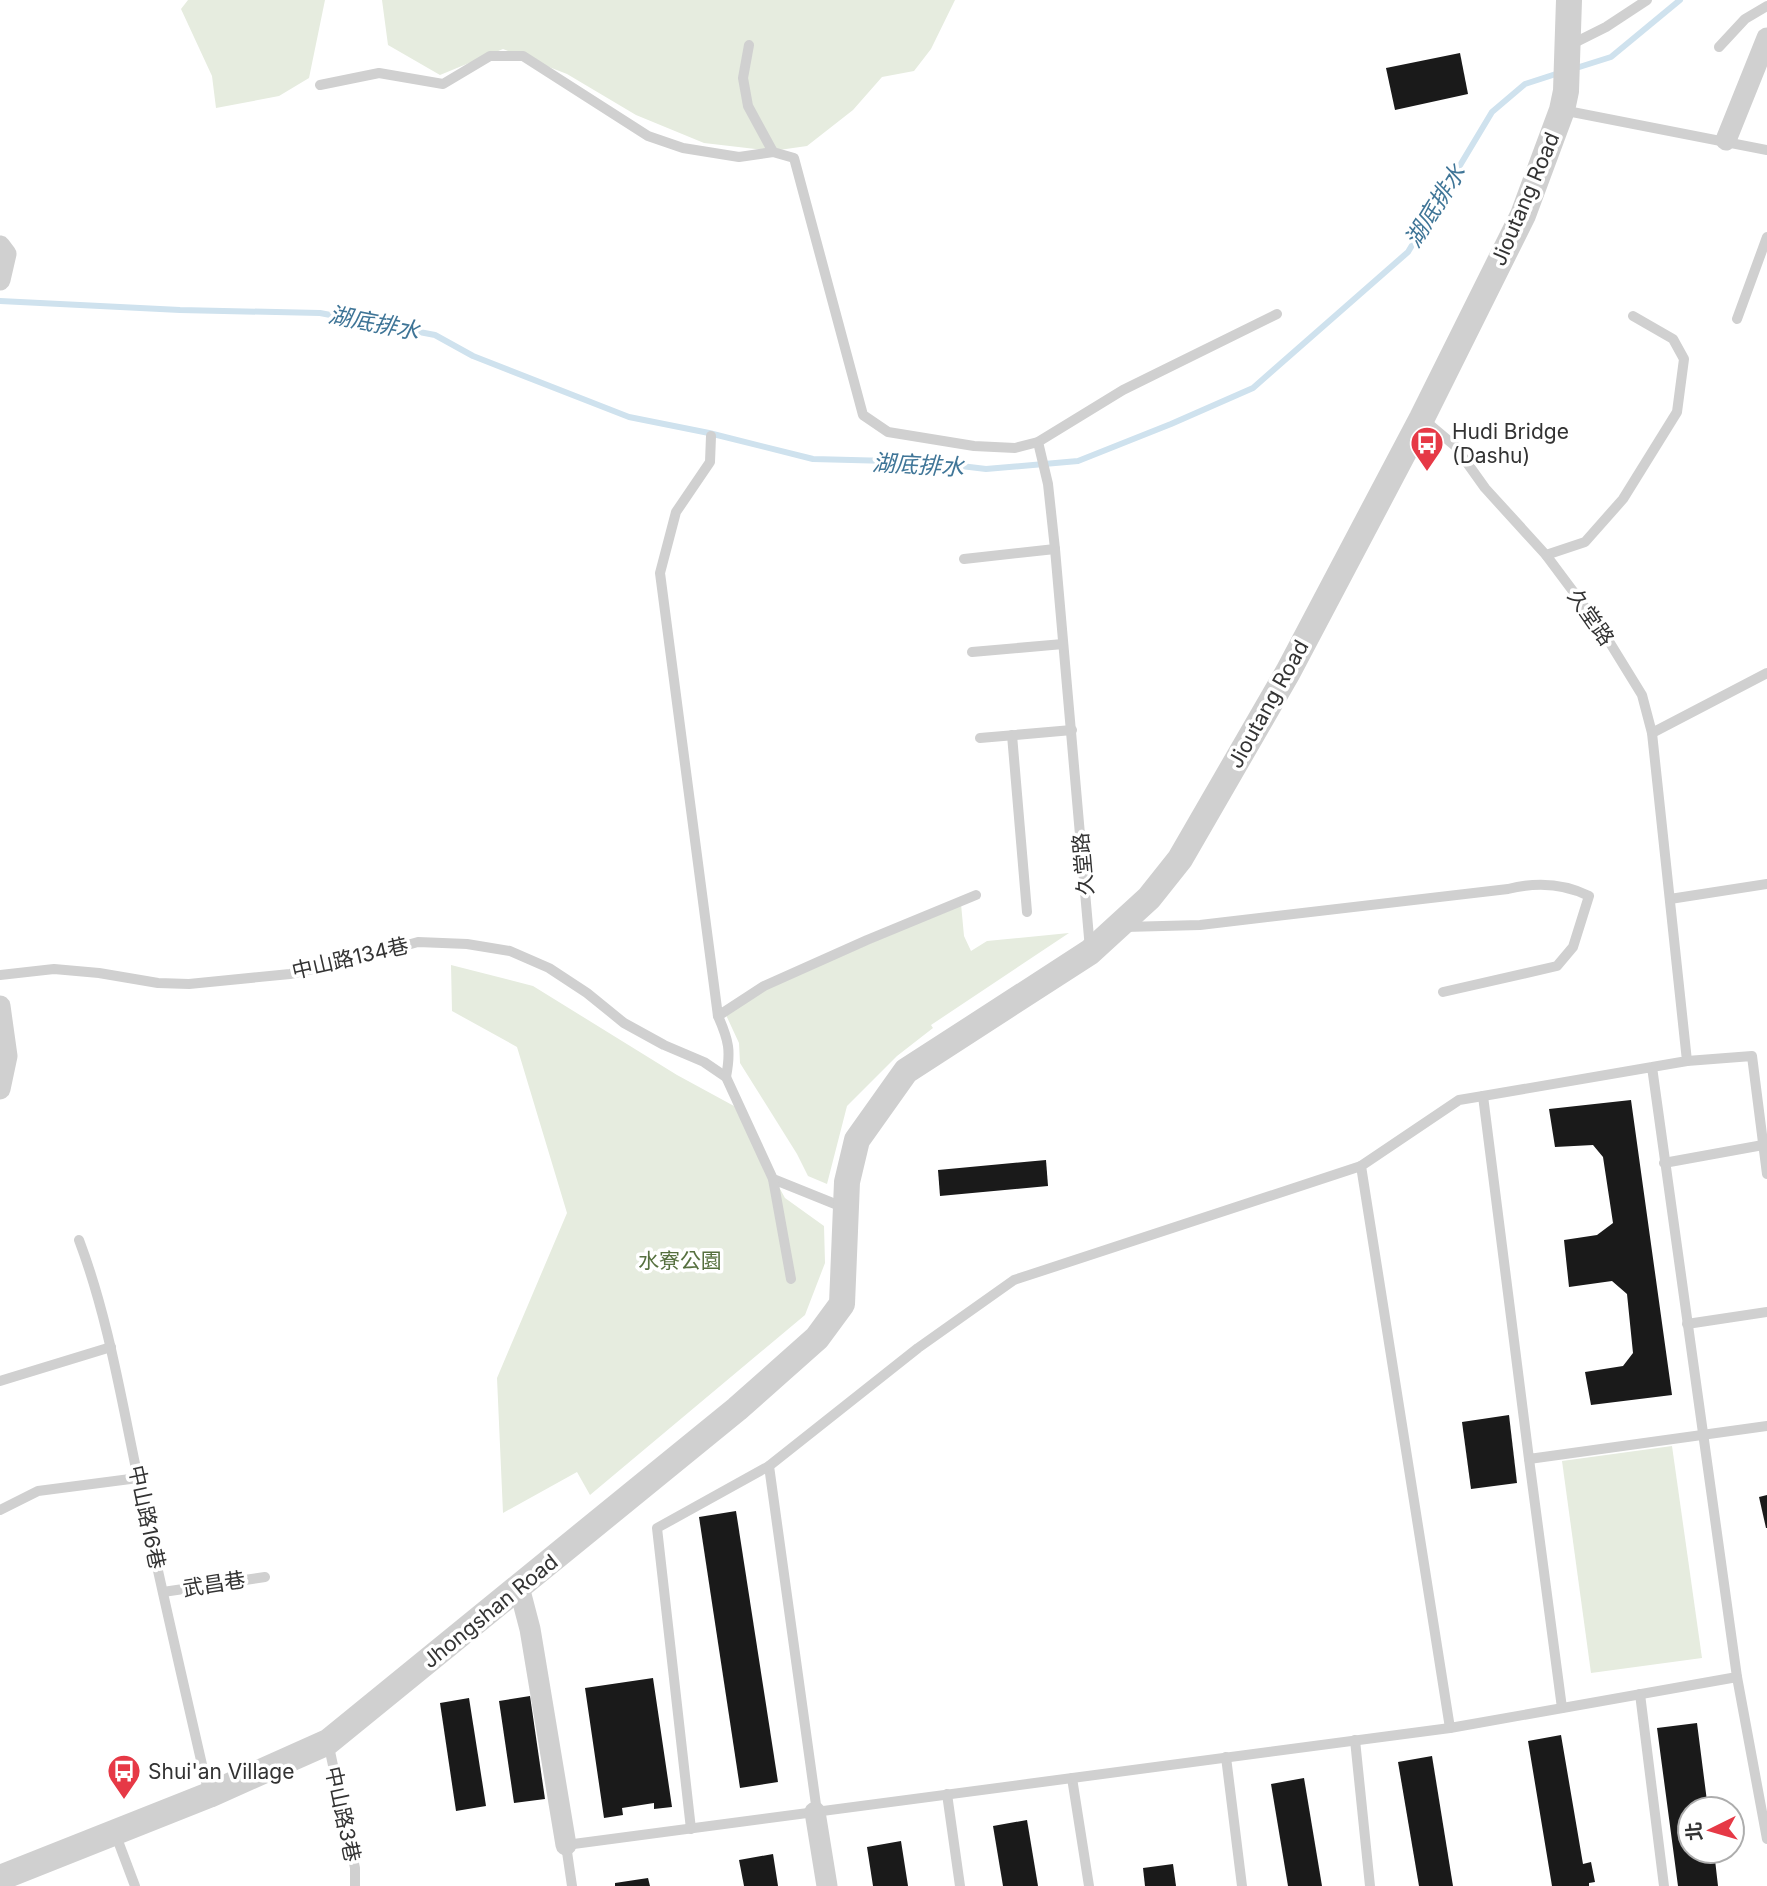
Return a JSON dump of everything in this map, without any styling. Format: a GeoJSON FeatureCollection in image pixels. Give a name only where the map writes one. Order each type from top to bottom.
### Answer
{"type":"FeatureCollection","features":[{"type":"Feature","properties":{"kind":"street"},"geometry":{"type":"LineString","coordinates":[[1564,100],[1569,0]]}},
{"type":"Feature","properties":{"kind":"street"},"geometry":{"type":"LineString","coordinates":[[1726,141],[1767,37]]}},
{"type":"Feature","properties":{"kind":"street","name":"Jioutang Road"},"geometry":{"type":"LineString","coordinates":[[847,1209],[847,1182],[857,1140],[905,1071],[1090,952],[1149,898],[1180,859],[1288,672],[1422,418],[1523,215],[1564,100]]}},
{"type":"Feature","properties":{"kind":"street"},"geometry":{"type":"LineString","coordinates":[[0,246],[6,254],[0,280]]}},
{"type":"Feature","properties":{"kind":"street"},"geometry":{"type":"LineString","coordinates":[[0,1006],[7,1056],[0,1090]]}},
{"type":"Feature","properties":{"kind":"street","name":"Jhongshan Road"},"geometry":{"type":"LineString","coordinates":[[0,1878],[209,1795],[328,1742],[737,1409],[817,1338],[842,1304],[847,1209]]}},
{"type":"Feature","properties":{"kind":"street"},"geometry":{"type":"LineString","coordinates":[[519,1587],[530,1629],[566,1845]]}},
{"type":"Feature","properties":{"kind":"street"},"geometry":{"type":"LineString","coordinates":[[816,1812],[827,1886]]}},
{"type":"Feature","properties":{"kind":"lane"},"geometry":{"type":"LineString","coordinates":[[1566,50],[1647,0]]}},
{"type":"Feature","properties":{"kind":"lane"},"geometry":{"type":"LineString","coordinates":[[1719,47],[1745,19],[1767,6]]}},
{"type":"Feature","properties":{"kind":"lane"},"geometry":{"type":"LineString","coordinates":[[748,45],[743,78],[748,106],[773,152]]}},
{"type":"Feature","properties":{"kind":"lane"},"geometry":{"type":"LineString","coordinates":[[320,85],[379,73],[443,84],[490,56],[523,56],[648,136],[684,148],[739,157],[773,152],[794,158],[863,415],[888,432],[974,446],[1015,448],[1038,442],[1123,390],[1277,314]]}},
{"type":"Feature","properties":{"kind":"lane"},"geometry":{"type":"LineString","coordinates":[[1564,100],[1767,150]]}},
{"type":"Feature","properties":{"kind":"lane"},"geometry":{"type":"LineString","coordinates":[[1737,319],[1767,237]]}},
{"type":"Feature","properties":{"kind":"lane"},"geometry":{"type":"LineString","coordinates":[[1546,555],[1586,542],[1623,499],[1677,412],[1684,359],[1673,339],[1633,316]]}},
{"type":"Feature","properties":{"kind":"lane","name":"久堂路"},"geometry":{"type":"LineString","coordinates":[[1422,418],[1455,446],[1485,488],[1546,555],[1602,631],[1642,695],[1652,733],[1687,1061]]}},
{"type":"Feature","properties":{"kind":"lane"},"geometry":{"type":"LineString","coordinates":[[711,436],[710,461],[676,512],[660,573],[718,1016],[731,1053],[726,1077],[773,1179],[791,1279]]}},
{"type":"Feature","properties":{"kind":"lane","name":"久堂路"},"geometry":{"type":"LineString","coordinates":[[1038,442],[1048,484],[1055,549],[1090,952]]}},
{"type":"Feature","properties":{"kind":"lane"},"geometry":{"type":"LineString","coordinates":[[964,559],[1055,549]]}},
{"type":"Feature","properties":{"kind":"lane"},"geometry":{"type":"LineString","coordinates":[[972,652],[1063,644]]}},
{"type":"Feature","properties":{"kind":"lane"},"geometry":{"type":"LineString","coordinates":[[1652,733],[1767,673]]}},
{"type":"Feature","properties":{"kind":"lane"},"geometry":{"type":"LineString","coordinates":[[980,738],[1072,730]]}},
{"type":"Feature","properties":{"kind":"lane"},"geometry":{"type":"LineString","coordinates":[[1012,735],[1027,912]]}},
{"type":"Feature","properties":{"kind":"lane"},"geometry":{"type":"LineString","coordinates":[[1119,927],[1200,925],[1508,889],[1528,884],[1570,887],[1589,897],[1573,947],[1557,966],[1443,992]]}},
{"type":"Feature","properties":{"kind":"lane"},"geometry":{"type":"LineString","coordinates":[[1670,899],[1767,884]]}},
{"type":"Feature","properties":{"kind":"lane"},"geometry":{"type":"LineString","coordinates":[[718,1016],[764,986],[976,895]]}},
{"type":"Feature","properties":{"kind":"lane","name":"中山路134巷"},"geometry":{"type":"LineString","coordinates":[[0,975],[54,969],[158,983],[189,984],[290,974],[418,942],[467,944],[510,951],[549,968],[587,993],[624,1023],[664,1045],[704,1062],[726,1077]]}},
{"type":"Feature","properties":{"kind":"lane"},"geometry":{"type":"LineString","coordinates":[[691,1829],[657,1528],[769,1466],[918,1348],[1014,1280],[1361,1166],[1459,1100],[1687,1061],[1752,1056],[1767,1174]]}},
{"type":"Feature","properties":{"kind":"lane"},"geometry":{"type":"LineString","coordinates":[[1652,1067],[1737,1677],[1767,1839]]}},
{"type":"Feature","properties":{"kind":"lane"},"geometry":{"type":"LineString","coordinates":[[1483,1096],[1562,1708]]}},
{"type":"Feature","properties":{"kind":"lane"},"geometry":{"type":"LineString","coordinates":[[1664,1163],[1763,1145]]}},
{"type":"Feature","properties":{"kind":"lane"},"geometry":{"type":"LineString","coordinates":[[1361,1166],[1450,1728]]}},
{"type":"Feature","properties":{"kind":"lane"},"geometry":{"type":"LineString","coordinates":[[773,1179],[847,1209]]}},
{"type":"Feature","properties":{"kind":"lane","name":"中山路16巷"},"geometry":{"type":"LineString","coordinates":[[79,1240],[96,1283],[111,1347],[209,1795]]}},
{"type":"Feature","properties":{"kind":"lane"},"geometry":{"type":"LineString","coordinates":[[1687,1324],[1767,1312]]}},
{"type":"Feature","properties":{"kind":"lane"},"geometry":{"type":"LineString","coordinates":[[0,1381],[111,1347]]}},
{"type":"Feature","properties":{"kind":"lane"},"geometry":{"type":"LineString","coordinates":[[1528,1459],[1767,1426]]}},
{"type":"Feature","properties":{"kind":"lane"},"geometry":{"type":"LineString","coordinates":[[769,1466],[816,1812]]}},
{"type":"Feature","properties":{"kind":"lane"},"geometry":{"type":"LineString","coordinates":[[0,1510],[38,1491],[138,1478]]}},
{"type":"Feature","properties":{"kind":"lane","name":"武昌巷"},"geometry":{"type":"LineString","coordinates":[[163,1592],[265,1577]]}},
{"type":"Feature","properties":{"kind":"lane"},"geometry":{"type":"LineString","coordinates":[[572,1886],[566,1845],[1450,1728],[1737,1677]]}},
{"type":"Feature","properties":{"kind":"lane"},"geometry":{"type":"LineString","coordinates":[[1640,1694],[1664,1886]]}},
{"type":"Feature","properties":{"kind":"lane"},"geometry":{"type":"LineString","coordinates":[[1354,1740],[1370,1886]]}},
{"type":"Feature","properties":{"kind":"lane","name":"中山路3巷"},"geometry":{"type":"LineString","coordinates":[[328,1742],[355,1868],[355,1886]]}},
{"type":"Feature","properties":{"kind":"lane"},"geometry":{"type":"LineString","coordinates":[[1226,1757],[1242,1886]]}},
{"type":"Feature","properties":{"kind":"lane"},"geometry":{"type":"LineString","coordinates":[[1072,1778],[1089,1886]]}},
{"type":"Feature","properties":{"kind":"lane"},"geometry":{"type":"LineString","coordinates":[[947,1794],[960,1886]]}},
{"type":"Feature","properties":{"kind":"lane"},"geometry":{"type":"LineString","coordinates":[[115,1833],[135,1886]]}},
{"type":"Feature","properties":{"kind":"green space"},"geometry":{"type":"Polygon","coordinates":[[[188,0],[325,0],[309,78],[279,96],[216,108],[212,76],[181,9],[188,0]]]}},
{"type":"Feature","properties":{"kind":"green space"},"geometry":{"type":"Polygon","coordinates":[[[382,0],[955,0],[931,49],[914,71],[882,77],[853,110],[807,146],[772,151],[704,143],[636,115],[567,74],[503,49],[440,75],[388,45],[382,0]]]}},
{"type":"Feature","properties":{"kind":"green space"},"geometry":{"type":"Polygon","coordinates":[[[961,904],[964,936],[971,951],[987,941],[1069,933],[931,1025],[933,1028],[897,1056],[847,1106],[827,1184],[808,1176],[740,1063],[739,1043],[726,1015],[770,987],[961,904]]]}},
{"type":"Feature","properties":{"kind":"green space","name":"水寮公園"},"geometry":{"type":"Polygon","coordinates":[[[451,965],[533,986],[677,1075],[734,1106],[785,1198],[824,1226],[825,1263],[805,1315],[590,1495],[577,1472],[503,1513],[497,1378],[567,1213],[517,1047],[452,1011],[451,965]]]}},
{"type":"Feature","properties":{"kind":"green space"},"geometry":{"type":"Polygon","coordinates":[[[1672,1446],[1702,1658],[1591,1673],[1562,1461],[1672,1446]]]}},
{"type":"Feature","properties":{"kind":"building"},"geometry":{"type":"Polygon","coordinates":[[[1460,53],[1468,94],[1395,110],[1386,68],[1460,53]]]}},
{"type":"Feature","properties":{"kind":"building"},"geometry":{"type":"Polygon","coordinates":[[[1631,1100],[1672,1395],[1591,1405],[1585,1372],[1623,1366],[1633,1353],[1627,1294],[1612,1281],[1569,1287],[1564,1240],[1597,1235],[1613,1223],[1603,1157],[1593,1145],[1555,1147],[1549,1109],[1631,1100]]]}},
{"type":"Feature","properties":{"kind":"building"},"geometry":{"type":"Polygon","coordinates":[[[1046,1160],[1048,1186],[940,1196],[938,1170],[1046,1160]]]}},
{"type":"Feature","properties":{"kind":"building"},"geometry":{"type":"Polygon","coordinates":[[[1509,1415],[1517,1483],[1471,1489],[1462,1422],[1509,1415]]]}},
{"type":"Feature","properties":{"kind":"building"},"geometry":{"type":"Polygon","coordinates":[[[1767,1495],[1767,1528],[1766,1528],[1759,1497],[1767,1495]]]}},
{"type":"Feature","properties":{"kind":"building"},"geometry":{"type":"Polygon","coordinates":[[[736,1511],[778,1782],[740,1788],[699,1517],[736,1511]]]}},
{"type":"Feature","properties":{"kind":"building"},"geometry":{"type":"Polygon","coordinates":[[[653,1678],[672,1807],[654,1809],[654,1803],[622,1808],[623,1815],[604,1818],[585,1688],[653,1678]]]}},
{"type":"Feature","properties":{"kind":"building"},"geometry":{"type":"Polygon","coordinates":[[[530,1696],[545,1799],[514,1803],[499,1701],[530,1696]]]}},
{"type":"Feature","properties":{"kind":"building"},"geometry":{"type":"Polygon","coordinates":[[[469,1698],[486,1806],[456,1811],[440,1703],[469,1698]]]}},
{"type":"Feature","properties":{"kind":"building"},"geometry":{"type":"Polygon","coordinates":[[[1697,1723],[1706,1795],[1676,1795],[1676,1865],[1716,1865],[1718,1886],[1678,1886],[1657,1728],[1697,1723]]]}},
{"type":"Feature","properties":{"kind":"building"},"geometry":{"type":"Polygon","coordinates":[[[1561,1735],[1583,1864],[1591,1862],[1595,1882],[1589,1883],[1589,1886],[1552,1886],[1528,1741],[1561,1735]]]}},
{"type":"Feature","properties":{"kind":"building"},"geometry":{"type":"Polygon","coordinates":[[[1432,1756],[1453,1886],[1419,1886],[1398,1762],[1432,1756]]]}},
{"type":"Feature","properties":{"kind":"building"},"geometry":{"type":"Polygon","coordinates":[[[1304,1778],[1322,1886],[1288,1886],[1271,1784],[1304,1778]]]}},
{"type":"Feature","properties":{"kind":"building"},"geometry":{"type":"Polygon","coordinates":[[[1027,1820],[1038,1886],[1003,1886],[993,1826],[1027,1820]]]}},
{"type":"Feature","properties":{"kind":"building"},"geometry":{"type":"Polygon","coordinates":[[[901,1841],[908,1886],[873,1886],[867,1847],[901,1841]]]}},
{"type":"Feature","properties":{"kind":"building"},"geometry":{"type":"Polygon","coordinates":[[[773,1854],[778,1886],[744,1886],[739,1860],[773,1854]]]}},
{"type":"Feature","properties":{"kind":"building"},"geometry":{"type":"Polygon","coordinates":[[[1173,1864],[1176,1886],[1145,1886],[1143,1868],[1173,1864]]]}},
{"type":"Feature","properties":{"kind":"building"},"geometry":{"type":"Polygon","coordinates":[[[648,1878],[650,1886],[615,1886],[615,1883],[648,1878]]]}},
{"type":"Feature","properties":{"kind":"waterway","name":"湖底排水"},"geometry":{"type":"LineString","coordinates":[[1573,69],[1611,57],[1680,0]]}},
{"type":"Feature","properties":{"kind":"waterway","name":"湖底排水"},"geometry":{"type":"LineString","coordinates":[[0,301],[180,310],[320,313],[435,335],[473,356],[629,417],[709,433],[813,459],[928,462],[986,469],[1078,461],[1253,388],[1408,252],[1492,112],[1525,84],[1559,73]]}},
{"type":"Feature","properties":{"kind":"place","name":"Hudi Bridge (Dashu)"},"geometry":{"type":"Point","coordinates":[1427,473]}},
{"type":"Feature","properties":{"kind":"place","name":"Shui'an Village"},"geometry":{"type":"Point","coordinates":[124,1801]}}]}
